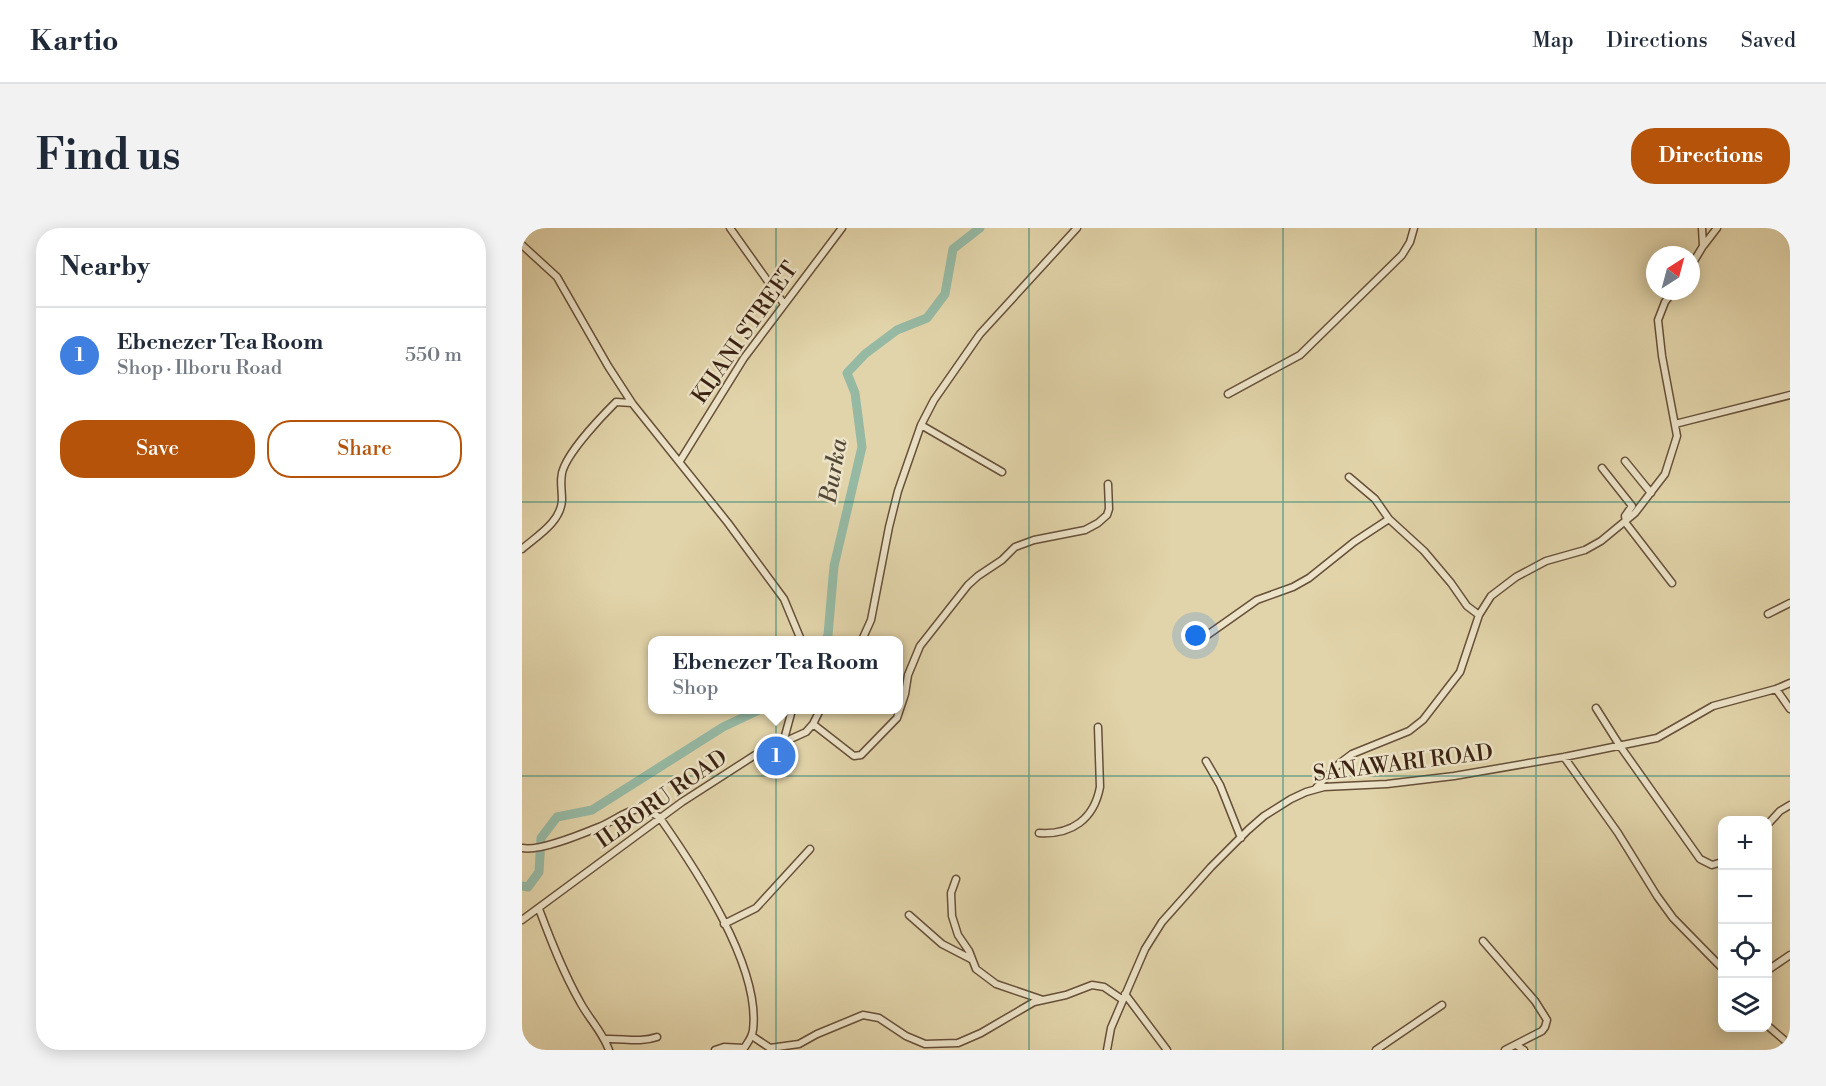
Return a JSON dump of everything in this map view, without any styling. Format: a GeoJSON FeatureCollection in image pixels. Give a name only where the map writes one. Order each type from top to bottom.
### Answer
{"type":"FeatureCollection","features":[{"type":"Feature","properties":{"kind":"street"},"geometry":{"type":"LineString","coordinates":[[730,228],[784,304]]}},
{"type":"Feature","properties":{"kind":"street","name":"KIJANI STREET"},"geometry":{"type":"LineString","coordinates":[[680,461],[729,380],[842,228]]}},
{"type":"Feature","properties":{"kind":"street"},"geometry":{"type":"LineString","coordinates":[[864,636],[873,611],[898,491],[921,425],[940,390],[980,334],[1077,228]]}},
{"type":"Feature","properties":{"kind":"street"},"geometry":{"type":"LineString","coordinates":[[1228,394],[1300,355],[1402,255],[1410,242],[1414,228]]}},
{"type":"Feature","properties":{"kind":"street"},"geometry":{"type":"LineString","coordinates":[[1702,228],[1703,246]]}},
{"type":"Feature","properties":{"kind":"street"},"geometry":{"type":"LineString","coordinates":[[1700,251],[1717,228]]}},
{"type":"Feature","properties":{"kind":"street"},"geometry":{"type":"LineString","coordinates":[[522,245],[557,278],[632,403],[680,461],[784,599],[799,636]]}},
{"type":"Feature","properties":{"kind":"street"},"geometry":{"type":"LineString","coordinates":[[1315,789],[1352,754],[1410,732],[1423,720],[1460,672],[1479,615],[1491,596],[1516,577],[1546,561],[1585,550],[1601,542],[1635,513],[1665,474],[1677,436],[1658,321],[1666,300]]}},
{"type":"Feature","properties":{"kind":"street"},"geometry":{"type":"LineString","coordinates":[[1674,424],[1790,394]]}},
{"type":"Feature","properties":{"kind":"street"},"geometry":{"type":"LineString","coordinates":[[522,549],[549,526],[558,513],[562,503],[562,473],[572,455],[616,402],[632,403]]}},
{"type":"Feature","properties":{"kind":"street"},"geometry":{"type":"LineString","coordinates":[[921,425],[1002,472]]}},
{"type":"Feature","properties":{"kind":"street"},"geometry":{"type":"LineString","coordinates":[[1625,461],[1651,493]]}},
{"type":"Feature","properties":{"kind":"street"},"geometry":{"type":"LineString","coordinates":[[1602,468],[1632,506],[1625,516],[1625,521],[1672,583]]}},
{"type":"Feature","properties":{"kind":"street"},"geometry":{"type":"LineString","coordinates":[[1349,477],[1375,499],[1389,519],[1424,551],[1467,606],[1479,615]]}},
{"type":"Feature","properties":{"kind":"street"},"geometry":{"type":"LineString","coordinates":[[903,694],[920,646],[968,585],[1002,560],[1015,547],[1034,540],[1085,530],[1098,523],[1107,515],[1109,509],[1108,484]]}},
{"type":"Feature","properties":{"kind":"street"},"geometry":{"type":"LineString","coordinates":[[1206,636],[1257,600],[1293,587],[1309,578],[1354,542],[1389,519]]}},
{"type":"Feature","properties":{"kind":"street"},"geometry":{"type":"LineString","coordinates":[[1768,614],[1790,603]]}},
{"type":"Feature","properties":{"kind":"street","name":"SANAWARI ROAD"},"geometry":{"type":"LineString","coordinates":[[1107,1050],[1111,1028],[1124,997],[1145,949],[1162,922],[1211,867],[1257,822],[1279,806],[1315,789],[1387,784],[1466,774],[1657,738],[1713,706],[1790,683]]}},
{"type":"Feature","properties":{"kind":"street"},"geometry":{"type":"LineString","coordinates":[[1776,689],[1790,709]]}},
{"type":"Feature","properties":{"kind":"street"},"geometry":{"type":"LineString","coordinates":[[1596,708],[1700,859],[1712,865],[1718,863]]}},
{"type":"Feature","properties":{"kind":"street"},"geometry":{"type":"LineString","coordinates":[[783,743],[791,714]]}},
{"type":"Feature","properties":{"kind":"street","name":"ILBORU ROAD"},"geometry":{"type":"LineString","coordinates":[[522,920],[660,818],[749,759],[806,732],[818,714]]}},
{"type":"Feature","properties":{"kind":"street"},"geometry":{"type":"LineString","coordinates":[[813,724],[857,757],[897,718],[898,714]]}},
{"type":"Feature","properties":{"kind":"street"},"geometry":{"type":"LineString","coordinates":[[1039,833],[1055,834],[1068,830],[1083,822],[1092,809],[1100,787],[1098,727]]}},
{"type":"Feature","properties":{"kind":"street"},"geometry":{"type":"LineString","coordinates":[[1564,757],[1618,832],[1673,918],[1718,964]]}},
{"type":"Feature","properties":{"kind":"street"},"geometry":{"type":"LineString","coordinates":[[1206,761],[1220,785],[1241,838]]}},
{"type":"Feature","properties":{"kind":"street"},"geometry":{"type":"LineString","coordinates":[[1772,819],[1790,805]]}},
{"type":"Feature","properties":{"kind":"street"},"geometry":{"type":"LineString","coordinates":[[522,848],[530,850],[548,846],[599,827],[638,808],[660,818],[705,889],[724,924],[742,961],[751,993],[754,1011],[752,1036],[744,1049],[724,1047],[715,1050]]}},
{"type":"Feature","properties":{"kind":"street"},"geometry":{"type":"LineString","coordinates":[[724,924],[756,908],[810,849]]}},
{"type":"Feature","properties":{"kind":"street"},"geometry":{"type":"LineString","coordinates":[[956,879],[951,893],[952,916],[958,935],[976,969],[996,984],[1043,1000]]}},
{"type":"Feature","properties":{"kind":"street"},"geometry":{"type":"LineString","coordinates":[[539,909],[564,972],[609,1050]]}},
{"type":"Feature","properties":{"kind":"street"},"geometry":{"type":"LineString","coordinates":[[909,915],[942,944],[971,959]]}},
{"type":"Feature","properties":{"kind":"street"},"geometry":{"type":"LineString","coordinates":[[1483,941],[1535,1001],[1547,1020],[1542,1031],[1505,1050]]}},
{"type":"Feature","properties":{"kind":"street"},"geometry":{"type":"LineString","coordinates":[[1772,967],[1790,955]]}},
{"type":"Feature","properties":{"kind":"street"},"geometry":{"type":"LineString","coordinates":[[752,1036],[770,1048],[799,1044],[863,1015],[879,1018],[906,1036],[925,1044],[958,1043],[981,1033],[1035,1002],[1095,985],[1124,997],[1167,1050]]}},
{"type":"Feature","properties":{"kind":"street"},"geometry":{"type":"LineString","coordinates":[[1376,1050],[1442,1005]]}},
{"type":"Feature","properties":{"kind":"street"},"geometry":{"type":"LineString","coordinates":[[1772,1030],[1790,1045]]}},
{"type":"Feature","properties":{"kind":"street"},"geometry":{"type":"LineString","coordinates":[[605,1040],[624,1038],[644,1041],[657,1037]]}},
{"type":"Feature","properties":{"kind":"street"},"geometry":{"type":"LineString","coordinates":[[1516,1045],[1524,1050]]}},
{"type":"Feature","properties":{"kind":"waterway","name":"Burka"},"geometry":{"type":"LineString","coordinates":[[828,636],[834,566],[862,447],[855,393],[847,373],[865,354],[897,330],[927,318],[945,294],[953,249],[980,228]]}},
{"type":"Feature","properties":{"kind":"waterway"},"geometry":{"type":"LineString","coordinates":[[522,886],[528,887],[539,872],[541,838],[557,817],[592,810],[723,727],[751,714]]}},
{"type":"Feature","properties":{"kind":"place","name":"Ebenezer Tea Room"},"geometry":{"type":"Point","coordinates":[776,756]}}]}
